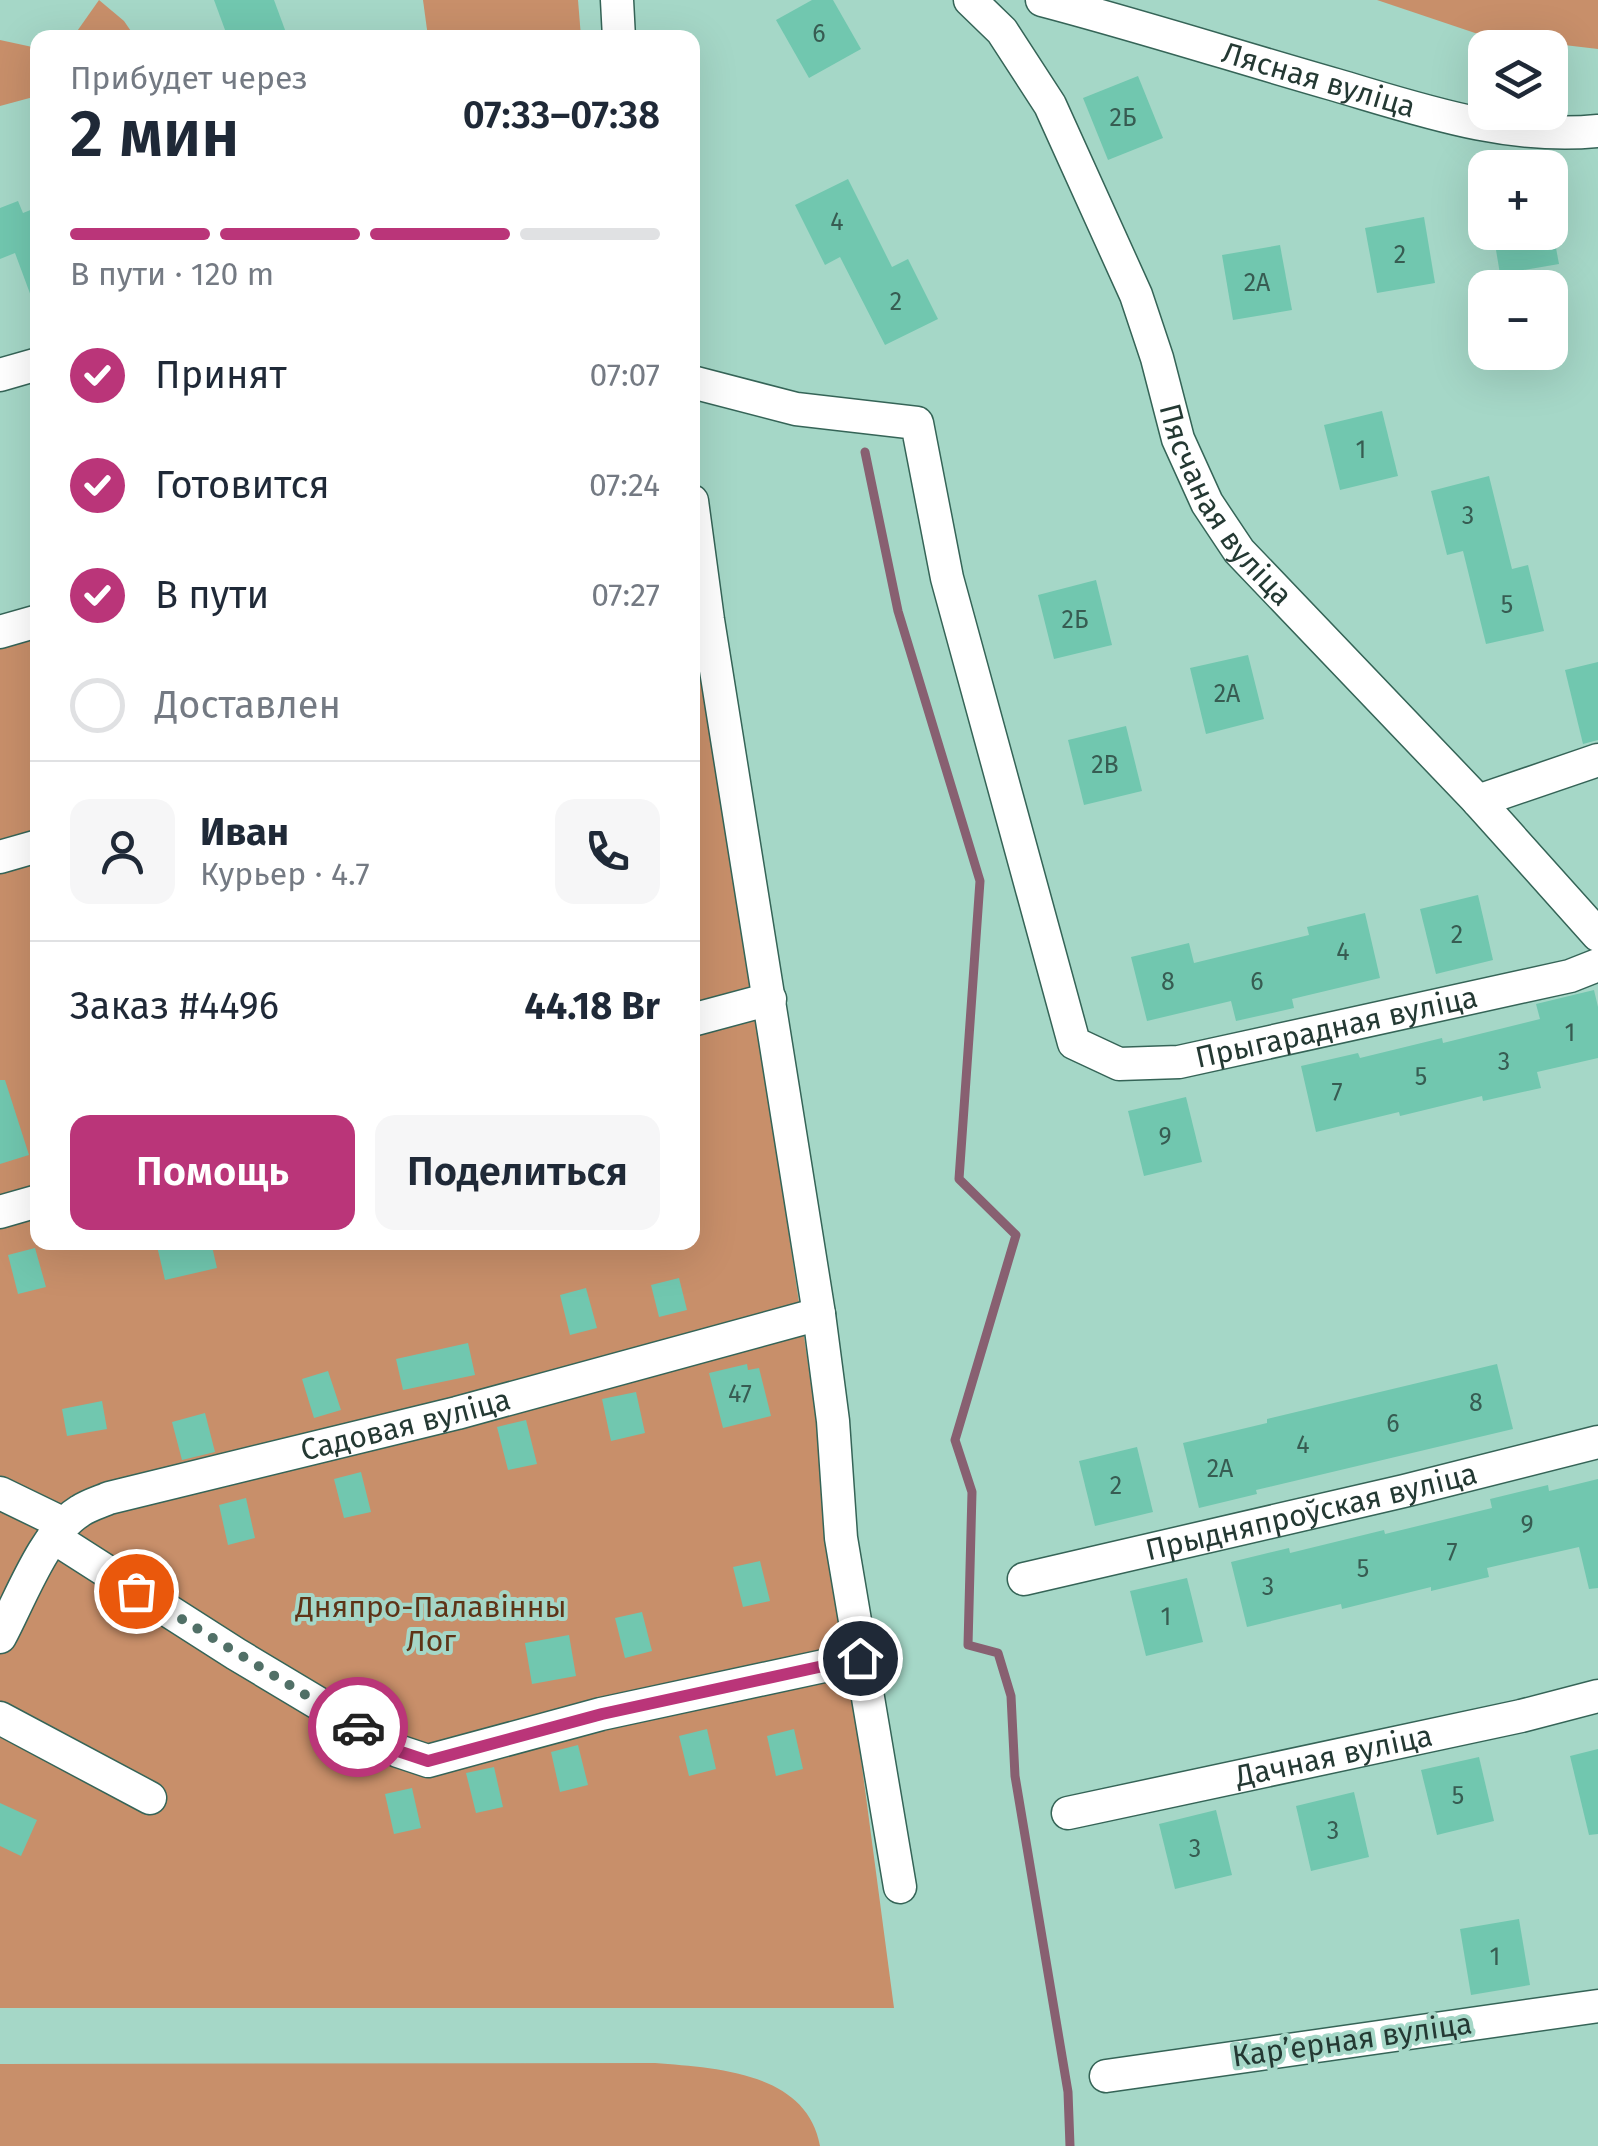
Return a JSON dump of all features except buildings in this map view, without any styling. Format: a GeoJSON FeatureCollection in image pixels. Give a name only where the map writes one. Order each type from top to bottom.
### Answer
{"type":"FeatureCollection","features":[{"type":"Feature","properties":{"kind":"street"},"geometry":{"type":"LineString","coordinates":[[617,0],[618,30]]}},
{"type":"Feature","properties":{"kind":"street","name":"Пясчаная вуліца"},"geometry":{"type":"LineString","coordinates":[[970,0],[1002,31],[1029,68],[1072,150],[1136,295],[1178,438],[1207,503],[1238,551],[1478,801],[1598,935]]}},
{"type":"Feature","properties":{"kind":"street","name":"Лясная вуліца"},"geometry":{"type":"LineString","coordinates":[[1042,0],[1465,122],[1598,131]]}},
{"type":"Feature","properties":{"kind":"street"},"geometry":{"type":"LineString","coordinates":[[0,375],[30,366]]}},
{"type":"Feature","properties":{"kind":"street","name":"Прыгарадная вуліца"},"geometry":{"type":"LineString","coordinates":[[700,384],[796,409],[918,422],[947,578],[1074,1043],[1120,1064],[1179,1062],[1570,976],[1598,965]]}},
{"type":"Feature","properties":{"kind":"street"},"geometry":{"type":"LineString","coordinates":[[0,632],[30,623]]}},
{"type":"Feature","properties":{"kind":"street"},"geometry":{"type":"LineString","coordinates":[[700,623],[770,1000],[819,1314],[833,1421],[841,1538],[900,1887]]}},
{"type":"Feature","properties":{"kind":"street"},"geometry":{"type":"LineString","coordinates":[[1478,801],[1598,760]]}},
{"type":"Feature","properties":{"kind":"street"},"geometry":{"type":"LineString","coordinates":[[0,858],[30,849]]}},
{"type":"Feature","properties":{"kind":"street"},"geometry":{"type":"LineString","coordinates":[[700,1018],[770,1000]]}},
{"type":"Feature","properties":{"kind":"street"},"geometry":{"type":"LineString","coordinates":[[0,1212],[30,1203]]}},
{"type":"Feature","properties":{"kind":"street","name":"Садовая вуліца"},"geometry":{"type":"LineString","coordinates":[[58,1530],[80,1511],[109,1498],[457,1414],[819,1314]]}},
{"type":"Feature","properties":{"kind":"street","name":"Прыдняпроўская вуліца"},"geometry":{"type":"LineString","coordinates":[[1024,1579],[1598,1442]]}},
{"type":"Feature","properties":{"kind":"street"},"geometry":{"type":"LineString","coordinates":[[0,1493],[335,1714],[398,1751],[428,1761],[602,1714],[860,1658]]}},
{"type":"Feature","properties":{"kind":"street"},"geometry":{"type":"LineString","coordinates":[[0,1637],[58,1530]]}},
{"type":"Feature","properties":{"kind":"street","name":"Дачная вуліца"},"geometry":{"type":"LineString","coordinates":[[1068,1813],[1598,1696]]}},
{"type":"Feature","properties":{"kind":"street"},"geometry":{"type":"LineString","coordinates":[[0,1718],[150,1798]]}},
{"type":"Feature","properties":{"kind":"street","name":"Карʼерная вуліца"},"geometry":{"type":"LineString","coordinates":[[1106,2076],[1598,2006]]}},
{"type":"Feature","properties":{"kind":"green space"},"geometry":{"type":"Polygon","coordinates":[[[99,0],[130,30],[78,30],[99,0]]]}},
{"type":"Feature","properties":{"kind":"green space"},"geometry":{"type":"Polygon","coordinates":[[[423,0],[578,0],[580,30],[427,30],[423,0]]]}},
{"type":"Feature","properties":{"kind":"green space"},"geometry":{"type":"Polygon","coordinates":[[[1377,0],[1598,0],[1598,49],[1568,45],[1568,30],[1468,31],[1377,0]]]}},
{"type":"Feature","properties":{"kind":"green space"},"geometry":{"type":"Polygon","coordinates":[[[0,40],[30,46],[30,98],[0,106],[0,40]]]}},
{"type":"Feature","properties":{"kind":"green space","name":"Дняпро-Палавінны Лог"},"geometry":{"type":"Polygon","coordinates":[[[30,629],[30,1250],[700,1250],[700,633],[813,1397],[894,2008],[0,2008],[0,640],[30,629]]]}},
{"type":"Feature","properties":{"kind":"green space"},"geometry":{"type":"Polygon","coordinates":[[[655,2063],[731,2072],[778,2089],[812,2121],[820,2146],[0,2146],[0,2064],[655,2063]]]}},
{"type":"Feature","properties":{"kind":"waterway"},"geometry":{"type":"LineString","coordinates":[[865,452],[898,611],[980,881],[959,1179],[1016,1235],[955,1440],[972,1492],[968,1645],[998,1653],[1011,1696],[1015,1776],[1068,2092],[1070,2146]]}},
{"type":"Feature","properties":{"kind":"way so far"},"geometry":{"type":"LineString","coordinates":[[136,1591],[358,1727]]}},
{"type":"Feature","properties":{"kind":"route"},"geometry":{"type":"LineString","coordinates":[[358,1727],[398,1751],[428,1761],[602,1714],[860,1658]]}}]}
